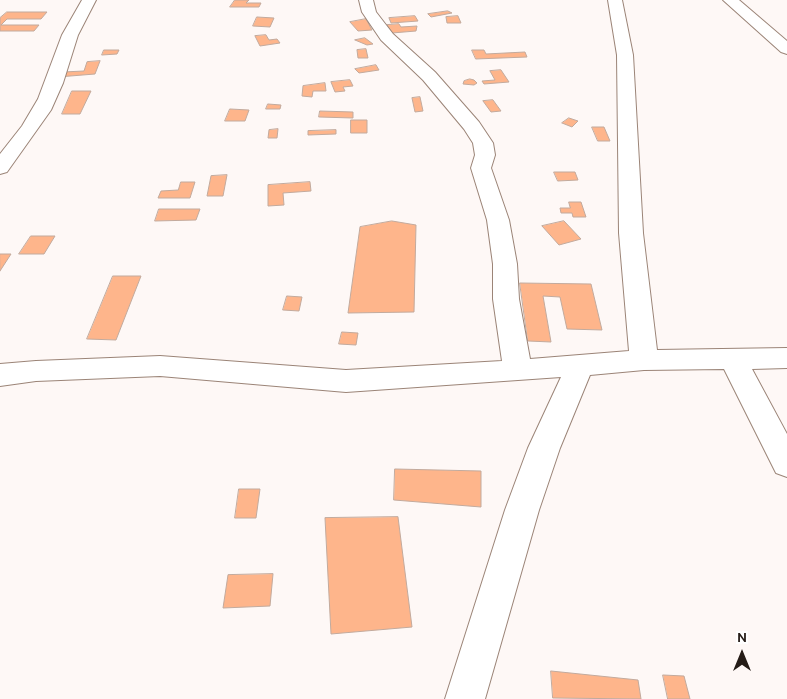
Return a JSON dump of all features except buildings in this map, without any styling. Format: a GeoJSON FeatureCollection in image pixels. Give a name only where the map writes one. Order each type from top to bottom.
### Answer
{"type":"FeatureCollection","features":[{"type":"Feature","properties":{"kind":"street"},"geometry":{"type":"LineString","coordinates":[[0,168],[32,127],[53,87],[65,48],[89,0]]}},
{"type":"Feature","properties":{"kind":"street"},"geometry":{"type":"LineString","coordinates":[[366,0],[369,12],[387,37],[429,76],[472,126],[483,143],[485,155],[481,168],[498,220],[504,264],[506,299],[518,370]]}},
{"type":"Feature","properties":{"kind":"street"},"geometry":{"type":"LineString","coordinates":[[615,0],[625,55],[631,233],[644,360]]}},
{"type":"Feature","properties":{"kind":"street"},"geometry":{"type":"LineString","coordinates":[[730,0],[787,49]]}},
{"type":"Feature","properties":{"kind":"street"},"geometry":{"type":"LineString","coordinates":[[8,131],[32,127]]}},
{"type":"Feature","properties":{"kind":"street"},"geometry":{"type":"LineString","coordinates":[[732,358],[787,464]]}},
{"type":"Feature","properties":{"kind":"street"},"geometry":{"type":"LineString","coordinates":[[0,375],[36,371],[160,366],[346,381],[644,360],[787,358]]}},
{"type":"Feature","properties":{"kind":"street"},"geometry":{"type":"LineString","coordinates":[[465,699],[522,510],[544,448],[580,366]]}}]}
